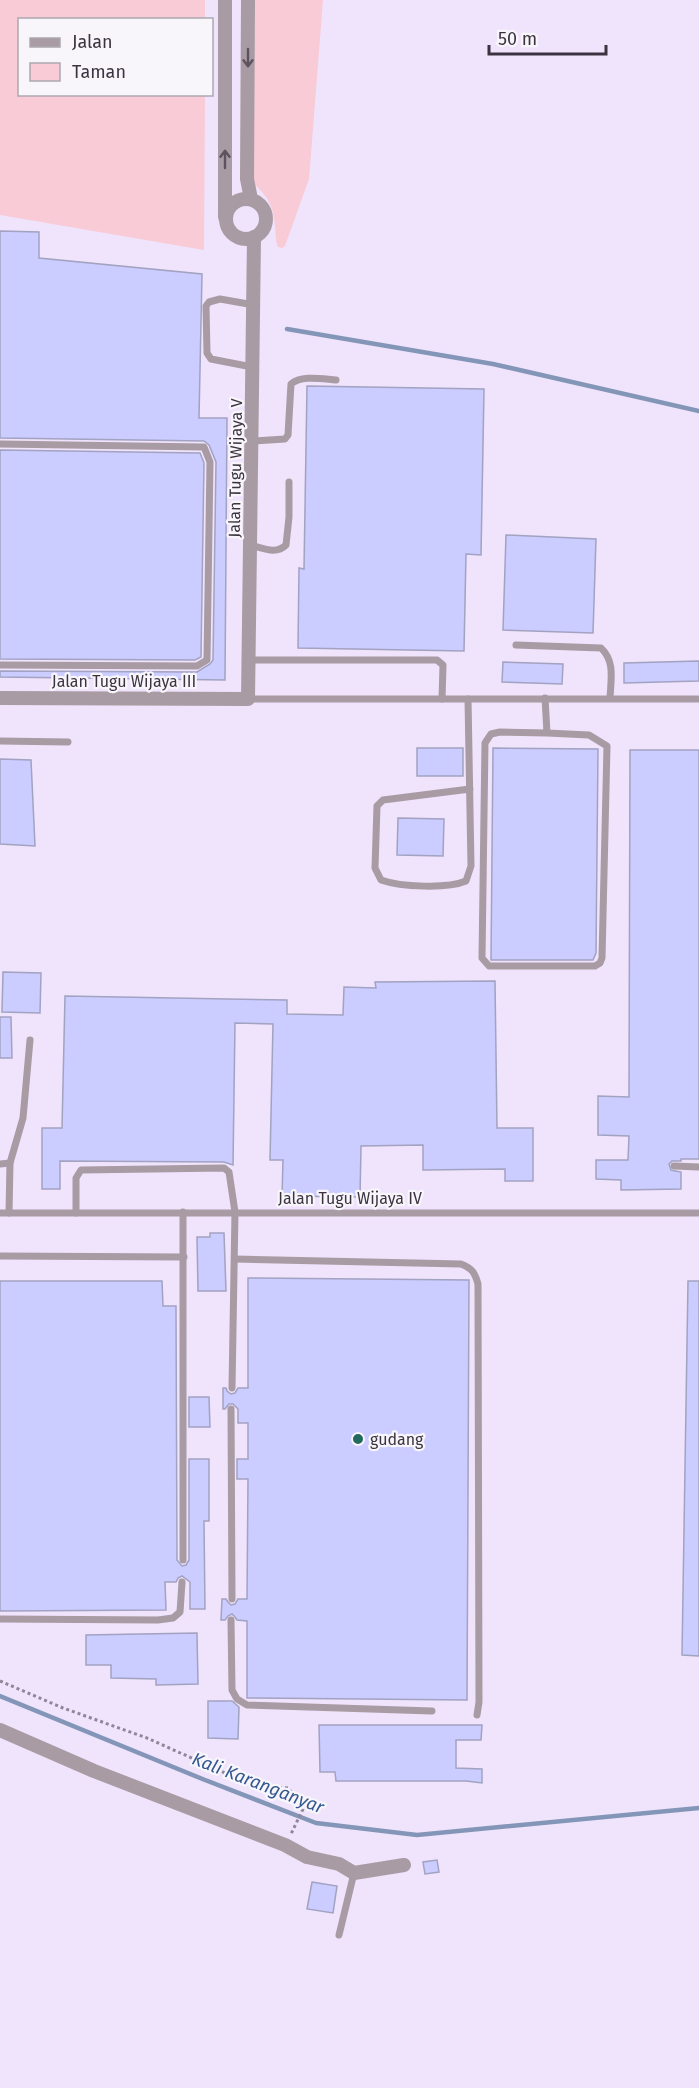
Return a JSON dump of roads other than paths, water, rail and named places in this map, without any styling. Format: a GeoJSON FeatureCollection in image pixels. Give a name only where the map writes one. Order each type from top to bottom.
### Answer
{"type":"FeatureCollection","features":[{"type":"Feature","properties":{"kind":"street"},"geometry":{"type":"LineString","coordinates":[[225,0],[225,217],[229,231],[234,236],[248,239],[264,228],[266,221],[262,207],[251,199],[244,198],[231,204],[225,217]]}},
{"type":"Feature","properties":{"kind":"street"},"geometry":{"type":"LineString","coordinates":[[248,0],[247,179],[251,199]]}},
{"type":"Feature","properties":{"kind":"street","name":"Jalan Tugu Wijaya V"},"geometry":{"type":"LineString","coordinates":[[248,699],[253,441],[252,367],[255,305],[254,237]]}},
{"type":"Feature","properties":{"kind":"street","name":"Jalan Tugu Wijaya III"},"geometry":{"type":"LineString","coordinates":[[0,698],[248,699]]}},
{"type":"Feature","properties":{"kind":"street"},"geometry":{"type":"LineString","coordinates":[[0,1730],[94,1771],[272,1839],[307,1857],[339,1864],[354,1873],[404,1865]]}},
{"type":"Feature","properties":{"kind":"lane"},"geometry":{"type":"LineString","coordinates":[[252,367],[211,359],[207,353],[206,306],[209,302],[220,299],[255,305]]}},
{"type":"Feature","properties":{"kind":"lane"},"geometry":{"type":"LineString","coordinates":[[253,441],[282,441],[288,435],[291,384],[295,381],[302,379],[336,380]]}},
{"type":"Feature","properties":{"kind":"lane"},"geometry":{"type":"LineString","coordinates":[[0,444],[204,447],[210,462],[207,660],[197,666],[0,665]]}},
{"type":"Feature","properties":{"kind":"lane"},"geometry":{"type":"LineString","coordinates":[[250,545],[272,551],[286,545],[289,482]]}},
{"type":"Feature","properties":{"kind":"lane"},"geometry":{"type":"LineString","coordinates":[[516,645],[601,648],[608,654],[612,667],[610,698]]}},
{"type":"Feature","properties":{"kind":"lane"},"geometry":{"type":"LineString","coordinates":[[249,660],[437,660],[442,665],[442,699]]}},
{"type":"Feature","properties":{"kind":"lane"},"geometry":{"type":"LineString","coordinates":[[545,698],[547,733]]}},
{"type":"Feature","properties":{"kind":"lane"},"geometry":{"type":"LineString","coordinates":[[248,699],[699,699]]}},
{"type":"Feature","properties":{"kind":"lane"},"geometry":{"type":"LineString","coordinates":[[468,699],[470,789],[471,866],[466,881],[455,886],[392,884],[381,880],[375,868],[377,806],[383,800],[470,789]]}},
{"type":"Feature","properties":{"kind":"lane"},"geometry":{"type":"LineString","coordinates":[[500,732],[547,733],[589,735],[607,746],[602,958],[595,966],[489,966],[482,958],[485,742],[491,734],[500,732]]}},
{"type":"Feature","properties":{"kind":"lane"},"geometry":{"type":"LineString","coordinates":[[0,741],[68,742]]}},
{"type":"Feature","properties":{"kind":"lane"},"geometry":{"type":"LineString","coordinates":[[9,1213],[10,1164],[23,1118],[30,1040]]}},
{"type":"Feature","properties":{"kind":"lane"},"geometry":{"type":"LineString","coordinates":[[0,1164],[10,1164]]}},
{"type":"Feature","properties":{"kind":"lane"},"geometry":{"type":"LineString","coordinates":[[674,1166],[699,1167]]}},
{"type":"Feature","properties":{"kind":"lane"},"geometry":{"type":"LineString","coordinates":[[76,1213],[76,1178],[81,1170],[224,1168],[229,1172],[235,1212],[232,1388]]}},
{"type":"Feature","properties":{"kind":"lane"},"geometry":{"type":"LineString","coordinates":[[183,1212],[183,1560]]}},
{"type":"Feature","properties":{"kind":"lane","name":"Jalan Tugu Wijaya IV"},"geometry":{"type":"LineString","coordinates":[[0,1213],[699,1213]]}},
{"type":"Feature","properties":{"kind":"lane"},"geometry":{"type":"LineString","coordinates":[[0,1256],[184,1257]]}},
{"type":"Feature","properties":{"kind":"lane"},"geometry":{"type":"LineString","coordinates":[[235,1259],[460,1264],[470,1267],[475,1274],[478,1284],[479,1702],[477,1715]]}},
{"type":"Feature","properties":{"kind":"lane"},"geometry":{"type":"LineString","coordinates":[[231,1409],[232,1599]]}},
{"type":"Feature","properties":{"kind":"lane"},"geometry":{"type":"LineString","coordinates":[[0,1619],[158,1620],[173,1618],[180,1612],[182,1582]]}},
{"type":"Feature","properties":{"kind":"lane"},"geometry":{"type":"LineString","coordinates":[[231,1620],[232,1690],[241,1703],[432,1711]]}},
{"type":"Feature","properties":{"kind":"lane"},"geometry":{"type":"LineString","coordinates":[[339,1935],[354,1873]]}},
{"type":"Feature","properties":{"kind":"waterway"},"geometry":{"type":"LineString","coordinates":[[287,329],[493,364],[699,411]]}},
{"type":"Feature","properties":{"kind":"waterway","name":"Kali Karanganyar"},"geometry":{"type":"LineString","coordinates":[[0,1696],[316,1823],[417,1835],[699,1808]]}},
{"type":"Feature","properties":{"kind":"place","name":"gudang"},"geometry":{"type":"Point","coordinates":[358,1439]}}]}
